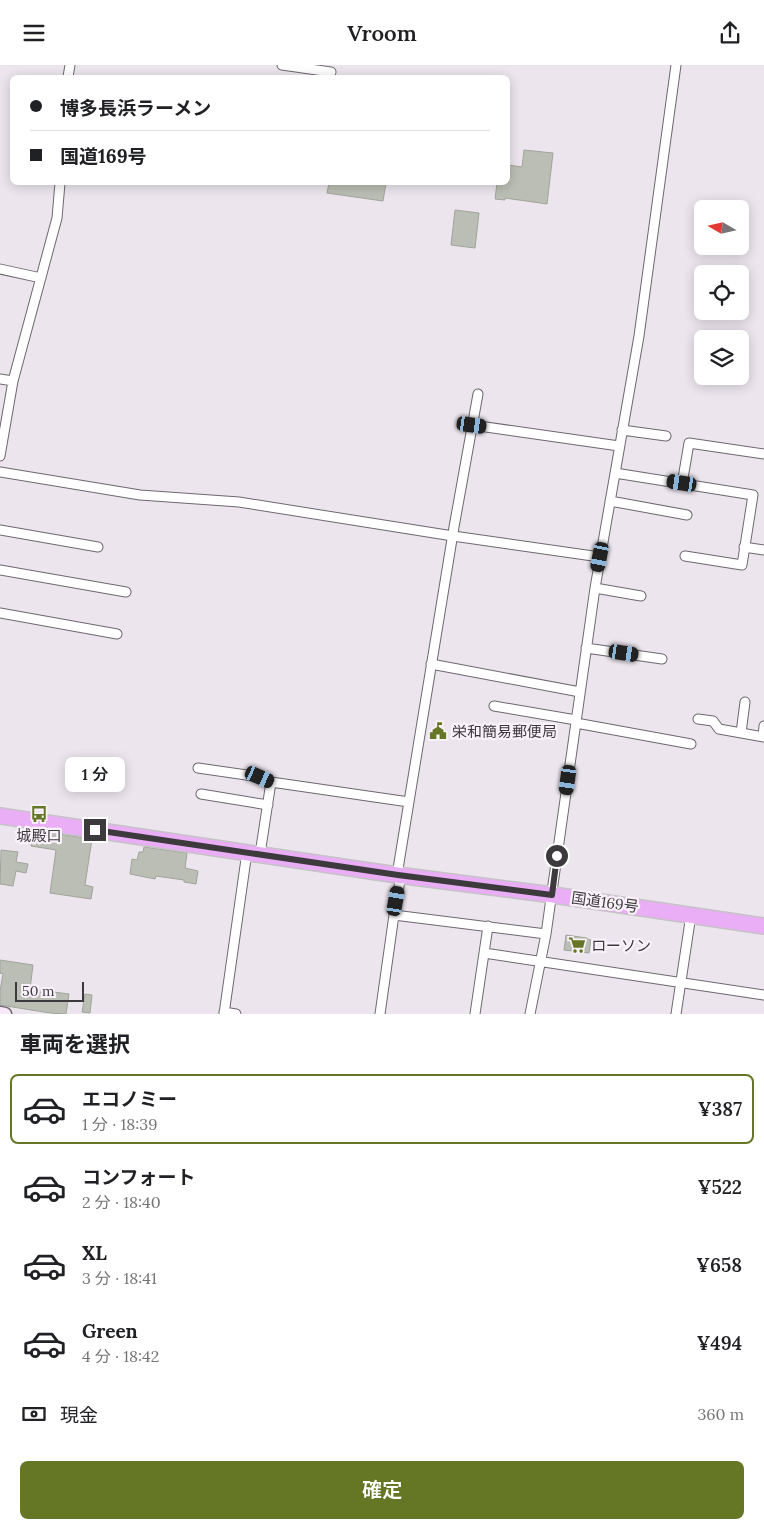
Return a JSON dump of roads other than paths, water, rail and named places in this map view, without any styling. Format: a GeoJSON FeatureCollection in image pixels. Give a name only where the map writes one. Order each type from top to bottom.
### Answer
{"type":"FeatureCollection","features":[{"type":"Feature","properties":{"kind":"highway","name":"国道169号"},"geometry":{"type":"LineString","coordinates":[[0,816],[399,875],[764,926]]}},
{"type":"Feature","properties":{"kind":"street"},"geometry":{"type":"LineString","coordinates":[[282,65],[332,72]]}},
{"type":"Feature","properties":{"kind":"street"},"geometry":{"type":"LineString","coordinates":[[530,1014],[542,961],[552,895],[594,589],[639,336],[676,65]]}},
{"type":"Feature","properties":{"kind":"street"},"geometry":{"type":"LineString","coordinates":[[0,455],[13,381],[57,218],[60,185]]}},
{"type":"Feature","properties":{"kind":"street"},"geometry":{"type":"LineString","coordinates":[[0,269],[41,278]]}},
{"type":"Feature","properties":{"kind":"street"},"geometry":{"type":"LineString","coordinates":[[0,379],[13,381]]}},
{"type":"Feature","properties":{"kind":"street"},"geometry":{"type":"LineString","coordinates":[[380,1014],[409,802],[478,394]]}},
{"type":"Feature","properties":{"kind":"street"},"geometry":{"type":"LineString","coordinates":[[472,425],[619,446]]}},
{"type":"Feature","properties":{"kind":"street"},"geometry":{"type":"LineString","coordinates":[[622,430],[666,436]]}},
{"type":"Feature","properties":{"kind":"street"},"geometry":{"type":"LineString","coordinates":[[682,483],[689,443],[764,454]]}},
{"type":"Feature","properties":{"kind":"street"},"geometry":{"type":"LineString","coordinates":[[0,472],[140,495],[239,502],[600,557]]}},
{"type":"Feature","properties":{"kind":"street"},"geometry":{"type":"LineString","coordinates":[[615,473],[753,495],[742,565],[686,556]]}},
{"type":"Feature","properties":{"kind":"street"},"geometry":{"type":"LineString","coordinates":[[610,501],[687,515]]}},
{"type":"Feature","properties":{"kind":"street"},"geometry":{"type":"LineString","coordinates":[[0,530],[98,547]]}},
{"type":"Feature","properties":{"kind":"street"},"geometry":{"type":"LineString","coordinates":[[744,547],[764,550]]}},
{"type":"Feature","properties":{"kind":"street"},"geometry":{"type":"LineString","coordinates":[[0,570],[126,592]]}},
{"type":"Feature","properties":{"kind":"street"},"geometry":{"type":"LineString","coordinates":[[594,589],[641,596]]}},
{"type":"Feature","properties":{"kind":"street"},"geometry":{"type":"LineString","coordinates":[[0,613],[116,634]]}},
{"type":"Feature","properties":{"kind":"street"},"geometry":{"type":"LineString","coordinates":[[586,648],[662,659]]}},
{"type":"Feature","properties":{"kind":"street"},"geometry":{"type":"LineString","coordinates":[[431,664],[580,692]]}},
{"type":"Feature","properties":{"kind":"street"},"geometry":{"type":"LineString","coordinates":[[742,733],[745,702]]}},
{"type":"Feature","properties":{"kind":"street"},"geometry":{"type":"LineString","coordinates":[[494,705],[691,744]]}},
{"type":"Feature","properties":{"kind":"street"},"geometry":{"type":"LineString","coordinates":[[698,719],[713,721],[719,729],[763,737],[764,726]]}},
{"type":"Feature","properties":{"kind":"street"},"geometry":{"type":"LineString","coordinates":[[198,768],[260,777],[271,782],[409,802]]}},
{"type":"Feature","properties":{"kind":"street"},"geometry":{"type":"LineString","coordinates":[[236,1014],[224,1013],[254,853],[268,805],[271,782]]}},
{"type":"Feature","properties":{"kind":"street"},"geometry":{"type":"LineString","coordinates":[[201,794],[268,805]]}},
{"type":"Feature","properties":{"kind":"street"},"geometry":{"type":"LineString","coordinates":[[394,915],[546,934]]}},
{"type":"Feature","properties":{"kind":"street"},"geometry":{"type":"LineString","coordinates":[[676,1014],[690,915]]}},
{"type":"Feature","properties":{"kind":"street"},"geometry":{"type":"LineString","coordinates":[[475,1014],[488,927]]}},
{"type":"Feature","properties":{"kind":"street"},"geometry":{"type":"LineString","coordinates":[[484,953],[764,995]]}},
{"type":"Feature","properties":{"kind":"street"},"geometry":{"type":"LineString","coordinates":[[0,1013],[5,1014]]}},
{"type":"Feature","properties":{"kind":"place","name":"栄和簡易郵便局"},"geometry":{"type":"Point","coordinates":[438,731]}},
{"type":"Feature","properties":{"kind":"place","name":"城殿口"},"geometry":{"type":"Point","coordinates":[39,814]}},
{"type":"Feature","properties":{"kind":"place","name":"ローソン"},"geometry":{"type":"Point","coordinates":[577,945]}}]}
